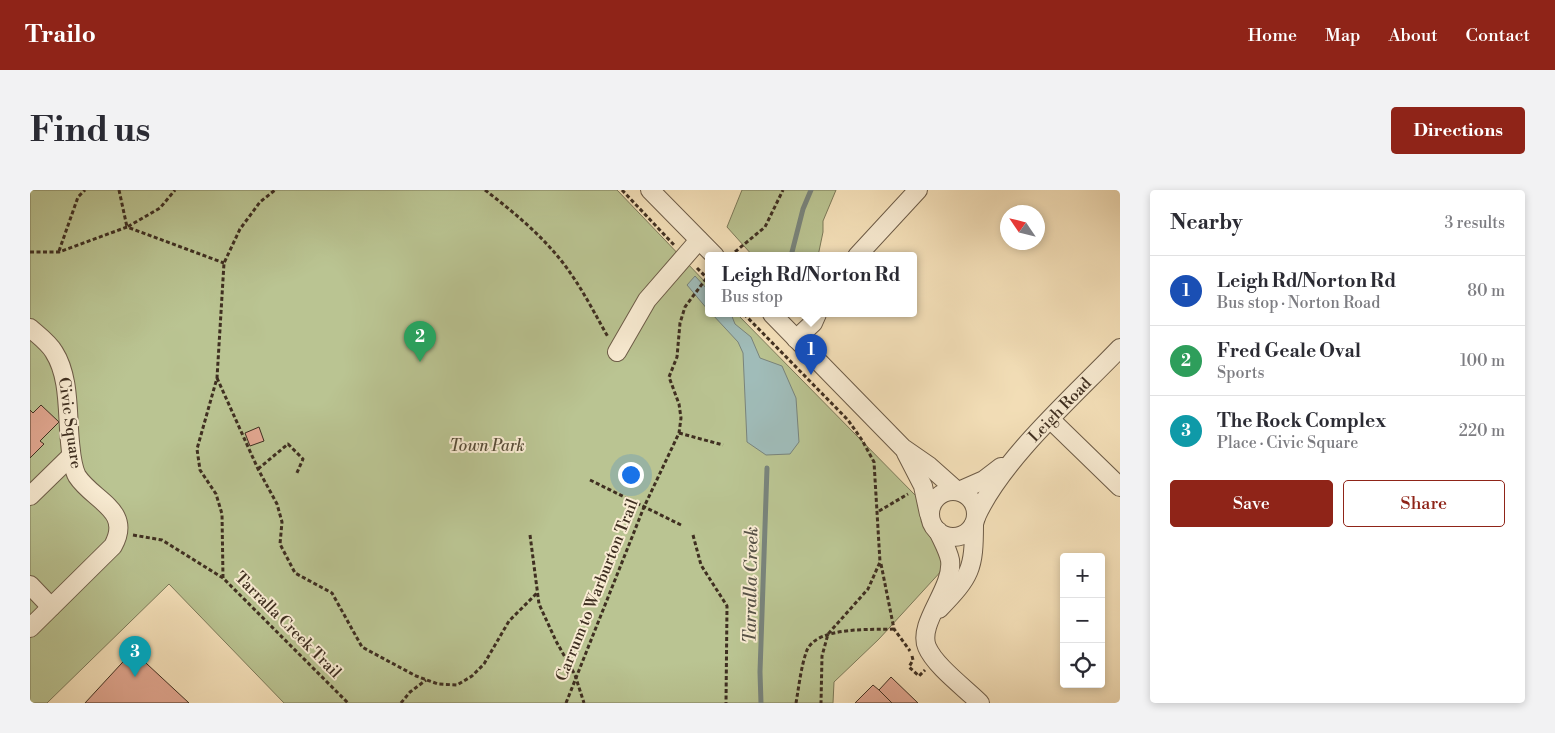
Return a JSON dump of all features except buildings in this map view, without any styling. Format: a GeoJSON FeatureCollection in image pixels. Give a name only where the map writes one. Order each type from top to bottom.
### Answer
{"type":"FeatureCollection","features":[{"type":"Feature","properties":{"kind":"street"},"geometry":{"type":"LineString","coordinates":[[650,190],[711,252]]}},
{"type":"Feature","properties":{"kind":"street"},"geometry":{"type":"LineString","coordinates":[[861,252],[918,190]]}},
{"type":"Feature","properties":{"kind":"street"},"geometry":{"type":"LineString","coordinates":[[616,352],[646,300],[699,240]]}},
{"type":"Feature","properties":{"kind":"street"},"geometry":{"type":"LineString","coordinates":[[775,317],[903,448],[929,466],[958,491],[966,494],[974,504],[975,520],[971,568],[964,583],[932,617]]}},
{"type":"Feature","properties":{"kind":"street"},"geometry":{"type":"LineString","coordinates":[[796,339],[813,323],[816,317]]}},
{"type":"Feature","properties":{"kind":"street","name":"Civic Square"},"geometry":{"type":"LineString","coordinates":[[30,328],[53,350],[62,366],[71,456],[77,475],[112,511],[119,523],[120,534]]}},
{"type":"Feature","properties":{"kind":"street","name":"Leigh Road"},"geometry":{"type":"LineString","coordinates":[[975,520],[994,486],[1021,451],[1120,348]]}},
{"type":"Feature","properties":{"kind":"street"},"geometry":{"type":"LineString","coordinates":[[1051,420],[1120,487]]}},
{"type":"Feature","properties":{"kind":"street"},"geometry":{"type":"LineString","coordinates":[[903,448],[923,486],[933,527],[944,535],[958,536],[964,534],[975,520]]}},
{"type":"Feature","properties":{"kind":"street","name":"Leigh Road"},"geometry":{"type":"LineString","coordinates":[[958,491],[984,480],[1021,451]]}},
{"type":"Feature","properties":{"kind":"street"},"geometry":{"type":"LineString","coordinates":[[30,496],[71,456]]}},
{"type":"Feature","properties":{"kind":"street"},"geometry":{"type":"LineString","coordinates":[[929,515],[934,499],[940,494],[958,491]]}},
{"type":"Feature","properties":{"kind":"street"},"geometry":{"type":"LineString","coordinates":[[938,532],[950,560],[949,576],[926,630],[926,646],[935,658],[980,703]]}},
{"type":"Feature","properties":{"kind":"street"},"geometry":{"type":"LineString","coordinates":[[30,628],[113,546],[120,534]]}},
{"type":"Feature","properties":{"kind":"street"},"geometry":{"type":"LineString","coordinates":[[30,585],[51,607]]}},
{"type":"Feature","properties":{"kind":"path"},"geometry":{"type":"LineString","coordinates":[[59,252],[78,197],[85,190]]}},
{"type":"Feature","properties":{"kind":"path"},"geometry":{"type":"LineString","coordinates":[[119,190],[127,227]]}},
{"type":"Feature","properties":{"kind":"path"},"geometry":{"type":"LineString","coordinates":[[30,252],[59,252],[127,227],[160,208],[175,190]]}},
{"type":"Feature","properties":{"kind":"path"},"geometry":{"type":"LineString","coordinates":[[127,227],[224,263],[240,229],[260,202],[275,190]]}},
{"type":"Feature","properties":{"kind":"path"},"geometry":{"type":"LineString","coordinates":[[485,190],[515,213],[543,240],[571,273],[616,352]]}},
{"type":"Feature","properties":{"kind":"path"},"geometry":{"type":"LineString","coordinates":[[622,190],[705,275]]}},
{"type":"Feature","properties":{"kind":"path"},"geometry":{"type":"LineString","coordinates":[[735,252],[765,227],[783,190]]}},
{"type":"Feature","properties":{"kind":"path","name":"Tarralla Creek Trail"},"geometry":{"type":"LineString","coordinates":[[224,263],[217,378],[197,449],[200,470],[216,494],[222,514],[223,578],[348,703]]}},
{"type":"Feature","properties":{"kind":"path"},"geometry":{"type":"LineString","coordinates":[[705,282],[685,307],[680,323],[677,357],[669,377],[679,404],[681,418],[679,433],[723,445]]}},
{"type":"Feature","properties":{"kind":"path"},"geometry":{"type":"LineString","coordinates":[[747,317],[848,420],[868,450],[874,462],[876,477],[880,562],[894,629],[912,656],[913,660],[909,666],[919,676],[935,658]]}},
{"type":"Feature","properties":{"kind":"path"},"geometry":{"type":"LineString","coordinates":[[217,378],[258,469],[277,504],[282,522],[280,544],[295,573],[332,593],[362,647],[427,680],[438,684],[458,685],[472,676],[484,664],[509,621],[537,593]]}},
{"type":"Feature","properties":{"kind":"path","name":"Carrum to Warburton Trail"},"geometry":{"type":"LineString","coordinates":[[566,703],[644,507],[679,433]]}},
{"type":"Feature","properties":{"kind":"path"},"geometry":{"type":"LineString","coordinates":[[258,469],[288,444],[303,459],[296,475]]}},
{"type":"Feature","properties":{"kind":"path"},"geometry":{"type":"LineString","coordinates":[[590,480],[680,525]]}},
{"type":"Feature","properties":{"kind":"path"},"geometry":{"type":"LineString","coordinates":[[120,534],[162,540],[223,578]]}},
{"type":"Feature","properties":{"kind":"path"},"geometry":{"type":"LineString","coordinates":[[530,535],[539,604],[556,641],[576,675],[584,703]]}},
{"type":"Feature","properties":{"kind":"path"},"geometry":{"type":"LineString","coordinates":[[692,535],[701,565],[726,606],[726,703]]}},
{"type":"Feature","properties":{"kind":"path"},"geometry":{"type":"LineString","coordinates":[[821,703],[822,656],[828,634],[868,589],[880,562]]}},
{"type":"Feature","properties":{"kind":"path"},"geometry":{"type":"LineString","coordinates":[[796,703],[808,649],[815,640],[828,634],[894,629]]}},
{"type":"Feature","properties":{"kind":"path"},"geometry":{"type":"LineString","coordinates":[[401,703],[410,692],[427,680]]}},
{"type":"Feature","properties":{"kind":"green space","name":"Town Park"},"geometry":{"type":"Polygon","coordinates":[[[30,190],[617,190],[705,282],[705,317],[740,317],[917,497],[924,526],[937,547],[944,568],[879,639],[834,682],[833,703],[284,703],[169,584],[47,703],[30,703],[30,190]]]}},
{"type":"Feature","properties":{"kind":"green space"},"geometry":{"type":"Polygon","coordinates":[[[742,190],[836,190],[823,221],[819,252],[749,252],[727,227],[742,190]]]}},
{"type":"Feature","properties":{"kind":"water"},"geometry":{"type":"Polygon","coordinates":[[[695,276],[705,287],[705,306],[687,285],[695,276]]]}},
{"type":"Feature","properties":{"kind":"water"},"geometry":{"type":"Polygon","coordinates":[[[715,317],[732,317],[735,324],[751,337],[760,358],[782,366],[796,398],[799,442],[790,454],[766,455],[747,442],[743,353],[738,342],[715,317]]]}},
{"type":"Feature","properties":{"kind":"waterway","name":"Tarralla Creek"},"geometry":{"type":"LineString","coordinates":[[792,252],[803,209],[811,190]]}},
{"type":"Feature","properties":{"kind":"waterway","name":"Tarralla Creek"},"geometry":{"type":"LineString","coordinates":[[761,703],[760,672],[767,468]]}},
{"type":"Feature","properties":{"kind":"place","name":"Fred Geale Oval"},"geometry":{"type":"Point","coordinates":[420,362]}},
{"type":"Feature","properties":{"kind":"place","name":"Leigh Rd/Norton Rd"},"geometry":{"type":"Point","coordinates":[811,375]}},
{"type":"Feature","properties":{"kind":"place","name":"The Rock Complex"},"geometry":{"type":"Point","coordinates":[135,677]}}]}
